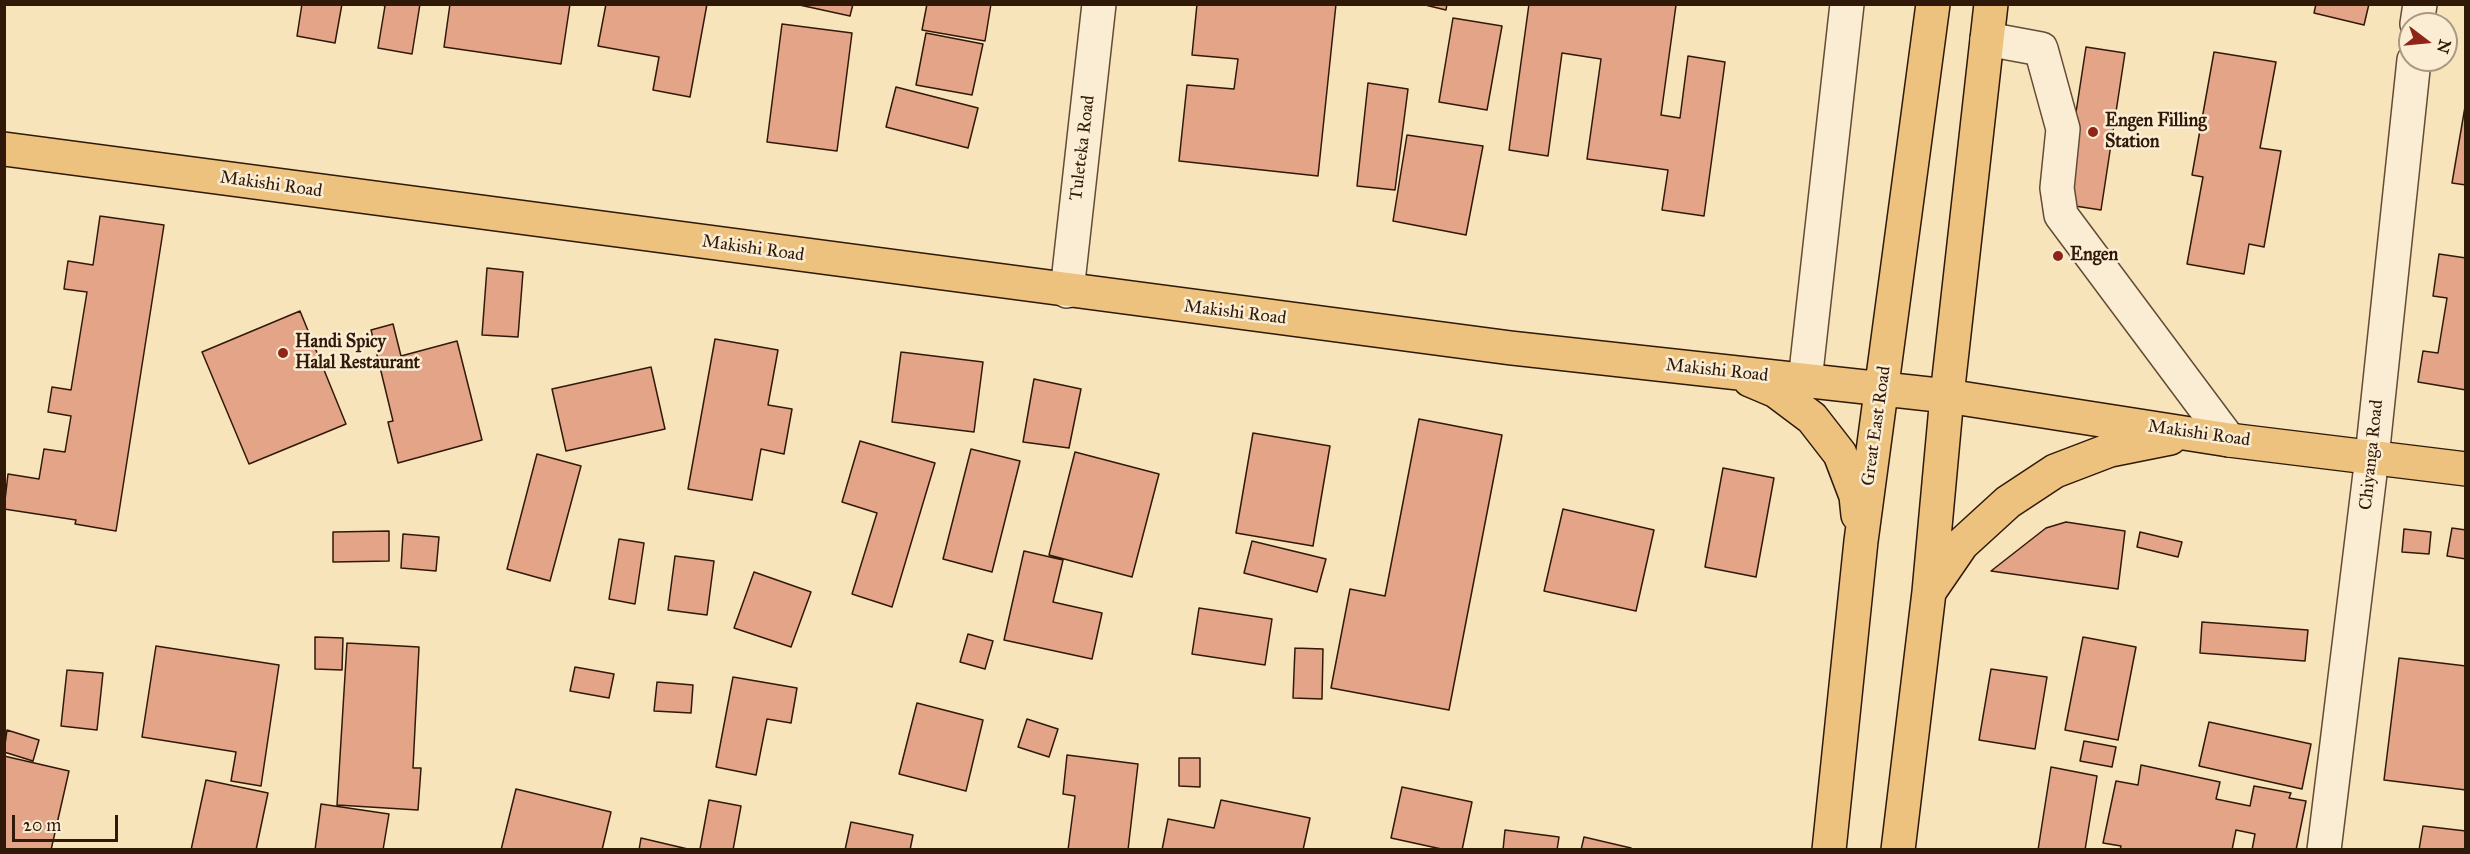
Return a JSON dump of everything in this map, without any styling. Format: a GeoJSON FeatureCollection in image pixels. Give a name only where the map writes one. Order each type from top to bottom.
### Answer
{"type":"FeatureCollection","features":[{"type":"Feature","properties":{"kind":"main road","name":"Great East Road"},"geometry":{"type":"LineString","coordinates":[[1829,849],[1861,541],[1934,4]]}},
{"type":"Feature","properties":{"kind":"main road"},"geometry":{"type":"LineString","coordinates":[[1898,849],[1929,592],[1947,396],[1991,4]]}},
{"type":"Feature","properties":{"kind":"main road","name":"Makishi Road"},"geometry":{"type":"LineString","coordinates":[[4,149],[1511,348],[1947,396],[2229,440],[2466,469]]}},
{"type":"Feature","properties":{"kind":"main road"},"geometry":{"type":"LineString","coordinates":[[1733,373],[1776,391],[1812,418],[1840,454],[1856,496],[1861,541]]}},
{"type":"Feature","properties":{"kind":"main road"},"geometry":{"type":"LineString","coordinates":[[1929,592],[1962,544],[2008,502],[2055,471],[2110,450],[2169,438],[2229,440]]}},
{"type":"Feature","properties":{"kind":"street","name":"Tuleteka Road"},"geometry":{"type":"LineString","coordinates":[[1067,291],[1100,4]]}},
{"type":"Feature","properties":{"kind":"street"},"geometry":{"type":"LineString","coordinates":[[1805,381],[1847,4]]}},
{"type":"Feature","properties":{"kind":"street"},"geometry":{"type":"LineString","coordinates":[[1987,39],[2041,49],[2063,129],[2057,188],[2061,215],[2229,440]]}},
{"type":"Feature","properties":{"kind":"street","name":"Chiyanga Road"},"geometry":{"type":"LineString","coordinates":[[2324,849],[2372,457],[2413,72]]}},
{"type":"Feature","properties":{"kind":"building"},"geometry":{"type":"Polygon","coordinates":[[[302,4],[342,4],[335,43],[297,36],[302,4]]]}},
{"type":"Feature","properties":{"kind":"building"},"geometry":{"type":"Polygon","coordinates":[[[379,4],[420,4],[412,54],[378,48],[385,6],[379,4]]]}},
{"type":"Feature","properties":{"kind":"building"},"geometry":{"type":"Polygon","coordinates":[[[450,4],[570,4],[561,64],[444,47],[450,4]]]}},
{"type":"Feature","properties":{"kind":"building"},"geometry":{"type":"Polygon","coordinates":[[[606,4],[707,4],[690,97],[653,90],[659,57],[598,46],[606,4]]]}},
{"type":"Feature","properties":{"kind":"building"},"geometry":{"type":"Polygon","coordinates":[[[795,4],[853,4],[850,16],[795,4]]]}},
{"type":"Feature","properties":{"kind":"building"},"geometry":{"type":"Polygon","coordinates":[[[927,4],[991,4],[985,41],[922,30],[927,4]]]}},
{"type":"Feature","properties":{"kind":"building"},"geometry":{"type":"Polygon","coordinates":[[[1197,4],[1336,4],[1318,176],[1179,161],[1187,85],[1234,89],[1238,59],[1192,55],[1197,4]]]}},
{"type":"Feature","properties":{"kind":"building"},"geometry":{"type":"Polygon","coordinates":[[[1421,4],[1447,4],[1446,10],[1421,4]]]}},
{"type":"Feature","properties":{"kind":"building"},"geometry":{"type":"Polygon","coordinates":[[[1529,4],[1676,5],[1661,115],[1680,118],[1688,56],[1725,62],[1704,216],[1662,210],[1668,170],[1587,159],[1601,59],[1562,53],[1548,156],[1509,150],[1529,4]]]}},
{"type":"Feature","properties":{"kind":"building"},"geometry":{"type":"Polygon","coordinates":[[[2316,4],[2369,4],[2364,25],[2314,13],[2316,4]]]}},
{"type":"Feature","properties":{"kind":"building"},"geometry":{"type":"Polygon","coordinates":[[[1453,18],[1502,26],[1487,110],[1439,102],[1453,18]]]}},
{"type":"Feature","properties":{"kind":"building"},"geometry":{"type":"Polygon","coordinates":[[[782,24],[852,33],[837,151],[767,142],[782,24]]]}},
{"type":"Feature","properties":{"kind":"building"},"geometry":{"type":"Polygon","coordinates":[[[926,33],[983,44],[972,95],[916,85],[926,33]]]}},
{"type":"Feature","properties":{"kind":"building"},"geometry":{"type":"Polygon","coordinates":[[[2086,47],[2125,53],[2101,210],[2062,204],[2086,47]]]}},
{"type":"Feature","properties":{"kind":"building"},"geometry":{"type":"Polygon","coordinates":[[[2214,52],[2276,62],[2260,148],[2281,151],[2264,247],[2249,244],[2244,274],[2187,264],[2203,177],[2192,175],[2214,52]]]}},
{"type":"Feature","properties":{"kind":"building"},"geometry":{"type":"Polygon","coordinates":[[[1368,83],[1408,89],[1395,190],[1357,186],[1368,83]]]}},
{"type":"Feature","properties":{"kind":"building"},"geometry":{"type":"Polygon","coordinates":[[[896,87],[978,108],[968,148],[886,127],[896,87]]]}},
{"type":"Feature","properties":{"kind":"building"},"geometry":{"type":"Polygon","coordinates":[[[2466,101],[2466,185],[2452,183],[2466,101]]]}},
{"type":"Feature","properties":{"kind":"building"},"geometry":{"type":"Polygon","coordinates":[[[1407,135],[1483,146],[1466,235],[1393,221],[1407,135]]]}},
{"type":"Feature","properties":{"kind":"building"},"geometry":{"type":"Polygon","coordinates":[[[100,216],[164,225],[116,531],[75,524],[76,520],[4,509],[8,474],[39,479],[44,449],[65,452],[71,416],[48,412],[52,387],[71,390],[87,292],[64,289],[68,261],[93,265],[100,216]]]}},
{"type":"Feature","properties":{"kind":"building"},"geometry":{"type":"Polygon","coordinates":[[[2439,254],[2466,258],[2466,390],[2418,382],[2423,351],[2438,353],[2447,298],[2433,296],[2439,254]]]}},
{"type":"Feature","properties":{"kind":"building"},"geometry":{"type":"Polygon","coordinates":[[[487,268],[523,272],[518,337],[482,335],[487,268]]]}},
{"type":"Feature","properties":{"kind":"building"},"geometry":{"type":"Polygon","coordinates":[[[300,311],[346,424],[249,464],[202,352],[300,311]]]}},
{"type":"Feature","properties":{"kind":"building"},"geometry":{"type":"Polygon","coordinates":[[[393,324],[401,356],[457,341],[482,440],[398,463],[388,422],[393,421],[371,330],[393,324]]]}},
{"type":"Feature","properties":{"kind":"building"},"geometry":{"type":"Polygon","coordinates":[[[715,339],[778,350],[768,405],[792,409],[784,454],[761,449],[752,500],[688,489],[715,339]]]}},
{"type":"Feature","properties":{"kind":"building"},"geometry":{"type":"Polygon","coordinates":[[[901,352],[983,362],[974,432],[892,422],[901,352]]]}},
{"type":"Feature","properties":{"kind":"building"},"geometry":{"type":"Polygon","coordinates":[[[651,367],[665,429],[566,451],[552,389],[651,367]]]}},
{"type":"Feature","properties":{"kind":"building"},"geometry":{"type":"Polygon","coordinates":[[[1034,379],[1081,389],[1069,448],[1023,442],[1034,379]]]}},
{"type":"Feature","properties":{"kind":"building"},"geometry":{"type":"Polygon","coordinates":[[[1419,419],[1502,435],[1449,710],[1331,688],[1350,589],[1385,596],[1419,419]]]}},
{"type":"Feature","properties":{"kind":"building"},"geometry":{"type":"Polygon","coordinates":[[[1253,433],[1330,446],[1313,546],[1236,533],[1253,433]]]}},
{"type":"Feature","properties":{"kind":"building"},"geometry":{"type":"Polygon","coordinates":[[[860,441],[935,463],[892,607],[852,594],[877,513],[842,502],[860,441]]]}},
{"type":"Feature","properties":{"kind":"building"},"geometry":{"type":"Polygon","coordinates":[[[971,449],[1020,461],[992,572],[943,559],[971,449]]]}},
{"type":"Feature","properties":{"kind":"building"},"geometry":{"type":"Polygon","coordinates":[[[1075,452],[1159,474],[1132,577],[1049,555],[1075,452]]]}},
{"type":"Feature","properties":{"kind":"building"},"geometry":{"type":"Polygon","coordinates":[[[537,454],[581,466],[550,581],[507,569],[537,454]]]}},
{"type":"Feature","properties":{"kind":"building"},"geometry":{"type":"Polygon","coordinates":[[[1723,468],[1774,478],[1756,577],[1705,567],[1723,468]]]}},
{"type":"Feature","properties":{"kind":"building"},"geometry":{"type":"Polygon","coordinates":[[[1563,509],[1654,530],[1636,611],[1544,591],[1563,509]]]}},
{"type":"Feature","properties":{"kind":"building"},"geometry":{"type":"Polygon","coordinates":[[[2066,522],[2125,531],[2118,589],[1991,571],[2046,528],[2066,522]]]}},
{"type":"Feature","properties":{"kind":"building"},"geometry":{"type":"Polygon","coordinates":[[[2452,528],[2466,530],[2466,559],[2447,556],[2452,528]]]}},
{"type":"Feature","properties":{"kind":"building"},"geometry":{"type":"Polygon","coordinates":[[[2404,529],[2431,532],[2429,554],[2402,552],[2404,529]]]}},
{"type":"Feature","properties":{"kind":"building"},"geometry":{"type":"Polygon","coordinates":[[[389,531],[389,561],[333,562],[333,532],[389,531]]]}},
{"type":"Feature","properties":{"kind":"building"},"geometry":{"type":"Polygon","coordinates":[[[2140,532],[2182,542],[2178,557],[2137,547],[2140,532]]]}},
{"type":"Feature","properties":{"kind":"building"},"geometry":{"type":"Polygon","coordinates":[[[403,534],[439,537],[436,571],[401,568],[403,534]]]}},
{"type":"Feature","properties":{"kind":"building"},"geometry":{"type":"Polygon","coordinates":[[[619,539],[644,543],[635,604],[609,599],[619,539]]]}},
{"type":"Feature","properties":{"kind":"building"},"geometry":{"type":"Polygon","coordinates":[[[1252,541],[1326,559],[1317,592],[1244,573],[1252,541]]]}},
{"type":"Feature","properties":{"kind":"building"},"geometry":{"type":"Polygon","coordinates":[[[1024,551],[1063,560],[1053,602],[1102,613],[1092,659],[1004,640],[1024,551]]]}},
{"type":"Feature","properties":{"kind":"building"},"geometry":{"type":"Polygon","coordinates":[[[675,556],[714,561],[707,615],[668,610],[675,556]]]}},
{"type":"Feature","properties":{"kind":"building"},"geometry":{"type":"Polygon","coordinates":[[[754,572],[811,592],[791,647],[734,628],[754,572]]]}},
{"type":"Feature","properties":{"kind":"building"},"geometry":{"type":"Polygon","coordinates":[[[1199,608],[1272,619],[1265,665],[1192,654],[1199,608]]]}},
{"type":"Feature","properties":{"kind":"building"},"geometry":{"type":"Polygon","coordinates":[[[2202,622],[2308,630],[2305,661],[2200,653],[2202,622]]]}},
{"type":"Feature","properties":{"kind":"building"},"geometry":{"type":"Polygon","coordinates":[[[968,634],[993,641],[985,669],[960,662],[968,634]]]}},
{"type":"Feature","properties":{"kind":"building"},"geometry":{"type":"Polygon","coordinates":[[[315,637],[343,638],[342,670],[315,669],[315,637]]]}},
{"type":"Feature","properties":{"kind":"building"},"geometry":{"type":"Polygon","coordinates":[[[2083,637],[2136,647],[2118,740],[2065,730],[2083,637]]]}},
{"type":"Feature","properties":{"kind":"building"},"geometry":{"type":"Polygon","coordinates":[[[347,643],[419,647],[413,768],[421,768],[418,810],[337,805],[347,643]]]}},
{"type":"Feature","properties":{"kind":"building"},"geometry":{"type":"Polygon","coordinates":[[[156,646],[279,665],[261,786],[231,781],[236,752],[142,737],[156,646]]]}},
{"type":"Feature","properties":{"kind":"building"},"geometry":{"type":"Polygon","coordinates":[[[1295,648],[1323,649],[1322,699],[1293,698],[1295,648]]]}},
{"type":"Feature","properties":{"kind":"building"},"geometry":{"type":"Polygon","coordinates":[[[2399,658],[2466,666],[2466,790],[2384,780],[2399,658]]]}},
{"type":"Feature","properties":{"kind":"building"},"geometry":{"type":"Polygon","coordinates":[[[575,667],[614,674],[609,698],[570,691],[575,667]]]}},
{"type":"Feature","properties":{"kind":"building"},"geometry":{"type":"Polygon","coordinates":[[[1991,669],[2047,677],[2035,749],[1979,740],[1991,669]]]}},
{"type":"Feature","properties":{"kind":"building"},"geometry":{"type":"Polygon","coordinates":[[[67,670],[103,673],[97,730],[61,726],[67,670]]]}},
{"type":"Feature","properties":{"kind":"building"},"geometry":{"type":"Polygon","coordinates":[[[733,677],[797,688],[791,723],[767,719],[756,775],[716,767],[733,677]]]}},
{"type":"Feature","properties":{"kind":"building"},"geometry":{"type":"Polygon","coordinates":[[[657,682],[693,685],[691,713],[654,711],[657,682]]]}},
{"type":"Feature","properties":{"kind":"building"},"geometry":{"type":"Polygon","coordinates":[[[917,703],[983,720],[966,791],[899,774],[917,703]]]}},
{"type":"Feature","properties":{"kind":"building"},"geometry":{"type":"Polygon","coordinates":[[[1027,719],[1058,729],[1049,757],[1018,747],[1027,719]]]}},
{"type":"Feature","properties":{"kind":"building"},"geometry":{"type":"Polygon","coordinates":[[[2209,722],[2311,744],[2302,789],[2199,766],[2209,722]]]}},
{"type":"Feature","properties":{"kind":"building"},"geometry":{"type":"Polygon","coordinates":[[[7,730],[39,740],[33,761],[4,752],[7,730]]]}},
{"type":"Feature","properties":{"kind":"building"},"geometry":{"type":"Polygon","coordinates":[[[2084,741],[2116,747],[2112,767],[2080,761],[2084,741]]]}},
{"type":"Feature","properties":{"kind":"building"},"geometry":{"type":"Polygon","coordinates":[[[1067,755],[1138,764],[1128,850],[1068,850],[1075,796],[1063,794],[1067,755]]]}},
{"type":"Feature","properties":{"kind":"building"},"geometry":{"type":"Polygon","coordinates":[[[4,756],[69,771],[51,850],[4,850],[4,756]]]}},
{"type":"Feature","properties":{"kind":"building"},"geometry":{"type":"Polygon","coordinates":[[[1179,758],[1200,758],[1200,787],[1179,786],[1179,758]]]}},
{"type":"Feature","properties":{"kind":"building"},"geometry":{"type":"Polygon","coordinates":[[[2141,765],[2220,782],[2216,799],[2250,806],[2254,786],[2291,793],[2289,798],[2306,801],[2296,850],[2252,850],[2255,834],[2236,830],[2232,850],[2120,850],[2121,846],[2103,843],[2116,781],[2138,785],[2141,765]]]}},
{"type":"Feature","properties":{"kind":"building"},"geometry":{"type":"Polygon","coordinates":[[[2051,767],[2097,776],[2085,850],[2038,850],[2051,767]]]}},
{"type":"Feature","properties":{"kind":"building"},"geometry":{"type":"Polygon","coordinates":[[[206,780],[268,793],[256,850],[191,850],[206,780]]]}},
{"type":"Feature","properties":{"kind":"building"},"geometry":{"type":"Polygon","coordinates":[[[1402,787],[1472,802],[1462,850],[1446,850],[1391,838],[1402,787]]]}},
{"type":"Feature","properties":{"kind":"building"},"geometry":{"type":"Polygon","coordinates":[[[516,789],[611,812],[602,850],[501,850],[516,789]]]}},
{"type":"Feature","properties":{"kind":"building"},"geometry":{"type":"Polygon","coordinates":[[[709,800],[741,806],[733,850],[700,849],[709,800]]]}},
{"type":"Feature","properties":{"kind":"building"},"geometry":{"type":"Polygon","coordinates":[[[1221,800],[1310,818],[1303,850],[1162,850],[1168,819],[1214,828],[1221,800]]]}},
{"type":"Feature","properties":{"kind":"building"},"geometry":{"type":"Polygon","coordinates":[[[321,804],[389,814],[383,850],[315,850],[321,804]]]}},
{"type":"Feature","properties":{"kind":"building"},"geometry":{"type":"Polygon","coordinates":[[[851,822],[913,835],[910,850],[845,850],[851,822]]]}},
{"type":"Feature","properties":{"kind":"building"},"geometry":{"type":"Polygon","coordinates":[[[2423,826],[2466,831],[2466,850],[2419,850],[2423,826]]]}},
{"type":"Feature","properties":{"kind":"building"},"geometry":{"type":"Polygon","coordinates":[[[1505,830],[1559,837],[1557,850],[1503,850],[1505,830]]]}},
{"type":"Feature","properties":{"kind":"building"},"geometry":{"type":"Polygon","coordinates":[[[1584,837],[1631,848],[1631,850],[1581,850],[1584,837]]]}},
{"type":"Feature","properties":{"kind":"building"},"geometry":{"type":"Polygon","coordinates":[[[641,838],[692,850],[639,850],[641,838]]]}},
{"type":"Feature","properties":{"kind":"place","name":"Engen Filling Station"},"geometry":{"type":"Point","coordinates":[2093,132]}},
{"type":"Feature","properties":{"kind":"place","name":"Engen"},"geometry":{"type":"Point","coordinates":[2058,256]}},
{"type":"Feature","properties":{"kind":"place","name":"Handi Spicy Halal Restaurant"},"geometry":{"type":"Point","coordinates":[283,353]}}]}
